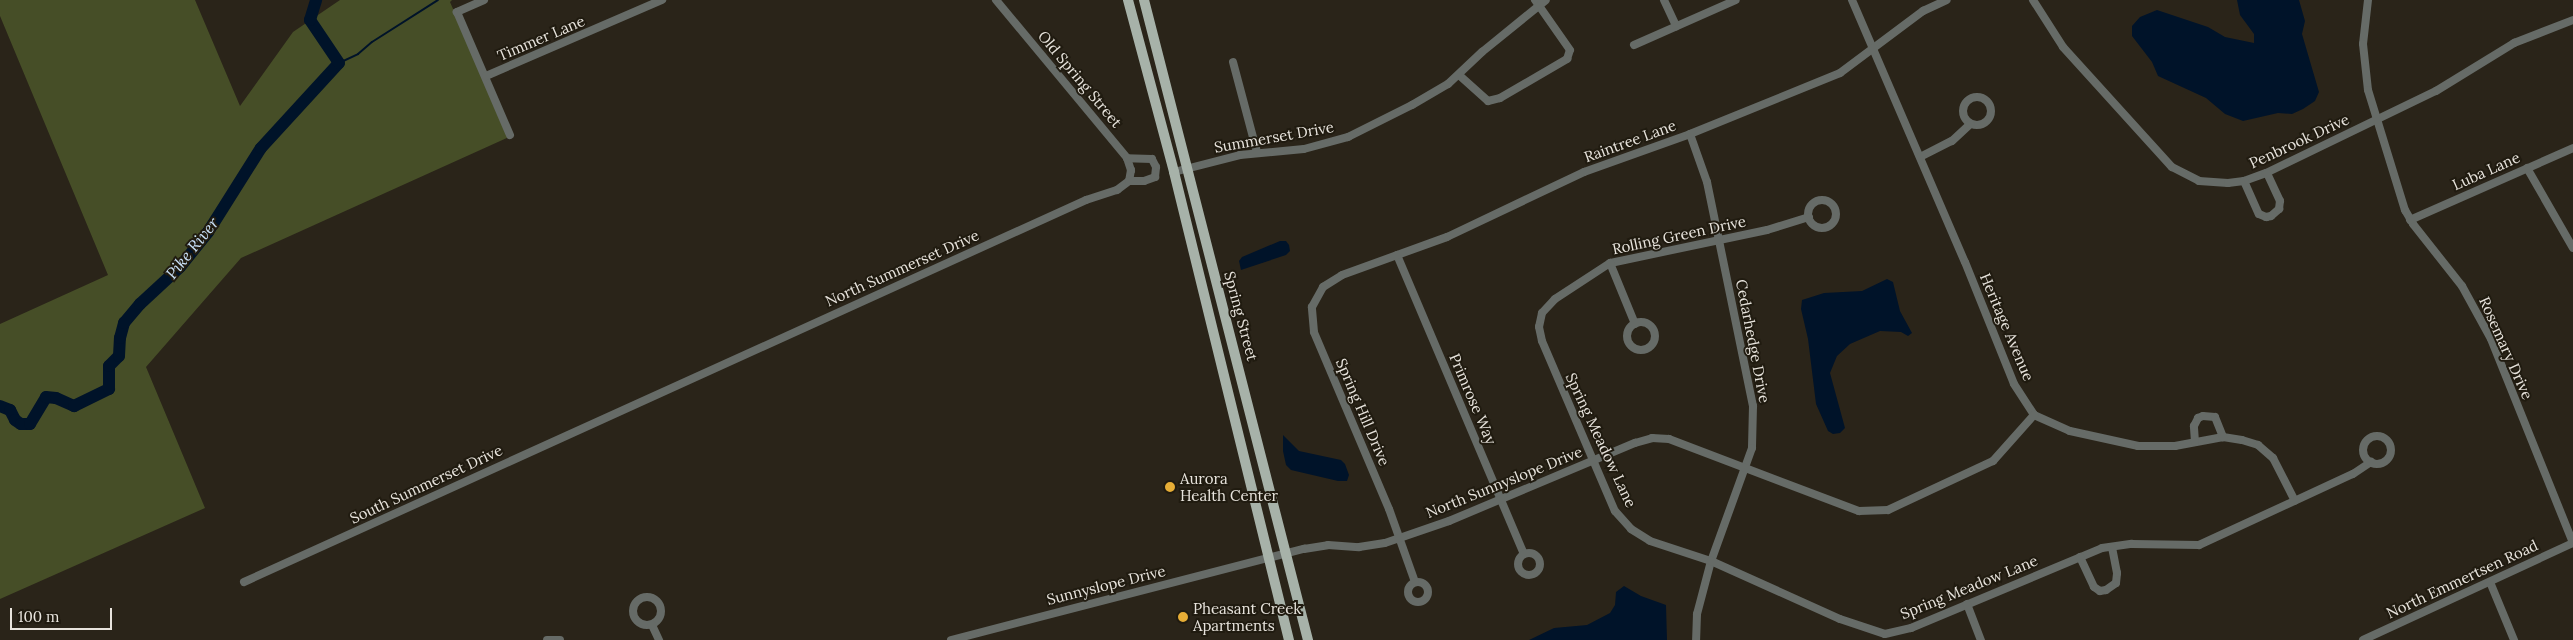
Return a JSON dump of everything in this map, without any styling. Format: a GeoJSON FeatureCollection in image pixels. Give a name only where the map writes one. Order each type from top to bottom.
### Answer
{"type":"FeatureCollection","features":[{"type":"Feature","properties":{"kind":"main road","name":"Spring Street"},"geometry":{"type":"LineString","coordinates":[[1128,0],[1174,172],[1268,558],[1290,640]]}},
{"type":"Feature","properties":{"kind":"main road","name":"Spring Street"},"geometry":{"type":"LineString","coordinates":[[1144,0],[1308,640]]}},
{"type":"Feature","properties":{"kind":"street"},"geometry":{"type":"LineString","coordinates":[[484,0],[457,12],[510,135]]}},
{"type":"Feature","properties":{"kind":"street","name":"Timmer Lane"},"geometry":{"type":"LineString","coordinates":[[486,76],[662,0]]}},
{"type":"Feature","properties":{"kind":"street","name":"Old Spring Street"},"geometry":{"type":"LineString","coordinates":[[996,0],[1127,158]]}},
{"type":"Feature","properties":{"kind":"street","name":"Summerset Drive"},"geometry":{"type":"LineString","coordinates":[[1174,172],[1257,152],[1304,149],[1348,137],[1430,95],[1458,74],[1537,3],[1546,0]]}},
{"type":"Feature","properties":{"kind":"street"},"geometry":{"type":"LineString","coordinates":[[1664,0],[1676,26]]}},
{"type":"Feature","properties":{"kind":"street"},"geometry":{"type":"LineString","coordinates":[[1634,45],[1736,0]]}},
{"type":"Feature","properties":{"kind":"street","name":"Heritage Avenue"},"geometry":{"type":"LineString","coordinates":[[1852,0],[1920,157],[2014,384],[2034,415]]}},
{"type":"Feature","properties":{"kind":"street","name":"Raintree Lane"},"geometry":{"type":"LineString","coordinates":[[1316,295],[1323,287],[1336,278],[1452,234],[1584,172],[1690,134],[1840,74],[1923,11],[1947,0]]}},
{"type":"Feature","properties":{"kind":"street","name":"Penbrook Drive"},"geometry":{"type":"LineString","coordinates":[[2033,0],[2063,47],[2172,167],[2199,181],[2244,181],[2267,173],[2436,91],[2514,43],[2573,20]]}},
{"type":"Feature","properties":{"kind":"street","name":"Rosemary Drive"},"geometry":{"type":"LineString","coordinates":[[2368,0],[2363,44],[2368,90],[2392,173],[2410,220],[2462,286],[2491,339],[2573,543]]}},
{"type":"Feature","properties":{"kind":"street"},"geometry":{"type":"LineString","coordinates":[[1458,74],[1488,101],[1500,98],[1567,59],[1570,50],[1537,3]]}},
{"type":"Feature","properties":{"kind":"street"},"geometry":{"type":"LineString","coordinates":[[1233,62],[1257,152]]}},
{"type":"Feature","properties":{"kind":"street"},"geometry":{"type":"LineString","coordinates":[[1920,157],[1952,141],[1970,124]]}},
{"type":"Feature","properties":{"kind":"street","name":"Cedarhedge Drive"},"geometry":{"type":"LineString","coordinates":[[1690,134],[1707,182],[1753,406],[1752,448],[1711,561],[1696,614],[1696,640]]}},
{"type":"Feature","properties":{"kind":"street","name":"Luba Lane"},"geometry":{"type":"LineString","coordinates":[[2410,220],[2573,148]]}},
{"type":"Feature","properties":{"kind":"street"},"geometry":{"type":"LineString","coordinates":[[1127,158],[1131,170],[1129,181]]}},
{"type":"Feature","properties":{"kind":"street","name":"North Summerset Drive"},"geometry":{"type":"LineString","coordinates":[[620,410],[1086,200],[1117,190],[1129,181],[1144,181],[1154,177],[1156,167],[1152,159],[1127,158]]}},
{"type":"Feature","properties":{"kind":"street"},"geometry":{"type":"LineString","coordinates":[[2527,168],[2573,248]]}},
{"type":"Feature","properties":{"kind":"street"},"geometry":{"type":"LineString","coordinates":[[2244,181],[2259,214],[2266,217],[2271,216],[2279,209],[2280,201],[2267,173]]}},
{"type":"Feature","properties":{"kind":"street","name":"Rolling Green Drive"},"geometry":{"type":"LineString","coordinates":[[1541,316],[1555,298],[1610,264],[1767,230],[1809,217]]}},
{"type":"Feature","properties":{"kind":"street","name":"Primrose Way"},"geometry":{"type":"LineString","coordinates":[[1397,255],[1524,554]]}},
{"type":"Feature","properties":{"kind":"street"},"geometry":{"type":"LineString","coordinates":[[1610,264],[1634,324]]}},
{"type":"Feature","properties":{"kind":"street","name":"Spring Hill Drive"},"geometry":{"type":"LineString","coordinates":[[1316,295],[1311,317],[1314,332],[1400,538],[1415,582]]}},
{"type":"Feature","properties":{"kind":"street","name":"Spring Meadow Lane"},"geometry":{"type":"LineString","coordinates":[[1541,316],[1539,327],[1542,341],[1615,511],[1631,529],[1650,541],[1711,561],[1840,619],[1885,634],[1910,628],[2080,557],[2112,547],[2132,544],[2198,545],[2353,474],[2371,462]]}},
{"type":"Feature","properties":{"kind":"street","name":"South Summerset Drive"},"geometry":{"type":"LineString","coordinates":[[244,582],[620,410]]}},
{"type":"Feature","properties":{"kind":"street"},"geometry":{"type":"LineString","coordinates":[[1746,466],[1859,511],[1888,510],[1993,461],[2034,415],[2070,431],[2138,446],[2175,446],[2223,437],[2242,440],[2258,446],[2273,458],[2295,501]]}},
{"type":"Feature","properties":{"kind":"street"},"geometry":{"type":"LineString","coordinates":[[2195,442],[2194,426],[2198,418],[2203,416],[2215,417],[2223,437]]}},
{"type":"Feature","properties":{"kind":"street","name":"North Sunnyslope Drive"},"geometry":{"type":"LineString","coordinates":[[1268,558],[1328,545],[1375,545],[1400,538],[1501,500],[1635,443],[1661,438],[1746,466]]}},
{"type":"Feature","properties":{"kind":"street","name":"North Emmertsen Road"},"geometry":{"type":"LineString","coordinates":[[2363,640],[2573,543]]}},
{"type":"Feature","properties":{"kind":"street"},"geometry":{"type":"LineString","coordinates":[[2080,557],[2094,587],[2100,591],[2106,590],[2116,583],[2117,573],[2112,547]]}},
{"type":"Feature","properties":{"kind":"street","name":"Sunnyslope Drive"},"geometry":{"type":"LineString","coordinates":[[951,640],[1268,558]]}},
{"type":"Feature","properties":{"kind":"street"},"geometry":{"type":"LineString","coordinates":[[2490,582],[2514,640]]}},
{"type":"Feature","properties":{"kind":"street"},"geometry":{"type":"LineString","coordinates":[[1966,604],[1982,640]]}},
{"type":"Feature","properties":{"kind":"street"},"geometry":{"type":"LineString","coordinates":[[652,625],[659,640]]}},
{"type":"Feature","properties":{"kind":"street"},"geometry":{"type":"LineString","coordinates":[[548,640],[560,640]]}},
{"type":"Feature","properties":{"kind":"green space"},"geometry":{"type":"Polygon","coordinates":[[[0,0],[195,0],[240,106],[293,32],[340,0],[452,0],[450,2],[509,137],[241,258],[146,367],[205,508],[0,599],[0,324],[108,275],[0,16],[0,0]]]}},
{"type":"Feature","properties":{"kind":"water"},"geometry":{"type":"Polygon","coordinates":[[[2237,0],[2299,0],[2305,21],[2302,34],[2319,92],[2315,101],[2292,114],[2278,113],[2243,121],[2225,114],[2206,98],[2158,76],[2152,62],[2132,36],[2132,26],[2140,17],[2157,10],[2208,27],[2225,37],[2254,43],[2254,34],[2240,15],[2237,0]]]}},
{"type":"Feature","properties":{"kind":"water"},"geometry":{"type":"Polygon","coordinates":[[[1280,241],[1286,241],[1289,245],[1290,251],[1286,255],[1241,270],[1239,261],[1242,257],[1280,241]]]}},
{"type":"Feature","properties":{"kind":"water"},"geometry":{"type":"Polygon","coordinates":[[[1887,279],[1893,282],[1900,311],[1912,333],[1908,336],[1901,332],[1880,331],[1850,344],[1837,356],[1830,373],[1845,428],[1840,433],[1833,434],[1828,431],[1816,404],[1808,339],[1801,309],[1802,300],[1824,293],[1862,291],[1887,279]]]}},
{"type":"Feature","properties":{"kind":"water"},"geometry":{"type":"Polygon","coordinates":[[[1283,435],[1299,451],[1341,460],[1345,464],[1349,475],[1347,481],[1338,481],[1291,470],[1286,465],[1283,451],[1283,435]]]}},
{"type":"Feature","properties":{"kind":"water"},"geometry":{"type":"Polygon","coordinates":[[[1624,586],[1641,596],[1666,605],[1667,640],[1529,640],[1554,628],[1587,625],[1610,613],[1615,605],[1616,592],[1624,586]]]}},
{"type":"Feature","properties":{"kind":"waterway","name":"Pike River"},"geometry":{"type":"LineString","coordinates":[[0,406],[10,410],[15,420],[21,424],[30,424],[46,397],[56,398],[74,406],[109,389],[109,366],[119,356],[120,338],[124,323],[140,304],[180,267],[208,232],[261,148],[339,63],[310,20],[316,0]]}},
{"type":"Feature","properties":{"kind":"waterway"},"geometry":{"type":"LineString","coordinates":[[339,63],[358,54],[372,42],[438,0]]}},
{"type":"Feature","properties":{"kind":"place","name":"Aurora Health Center"},"geometry":{"type":"Point","coordinates":[1170,487]}},
{"type":"Feature","properties":{"kind":"place","name":"Pheasant Creek Apartments"},"geometry":{"type":"Point","coordinates":[1183,617]}}]}
